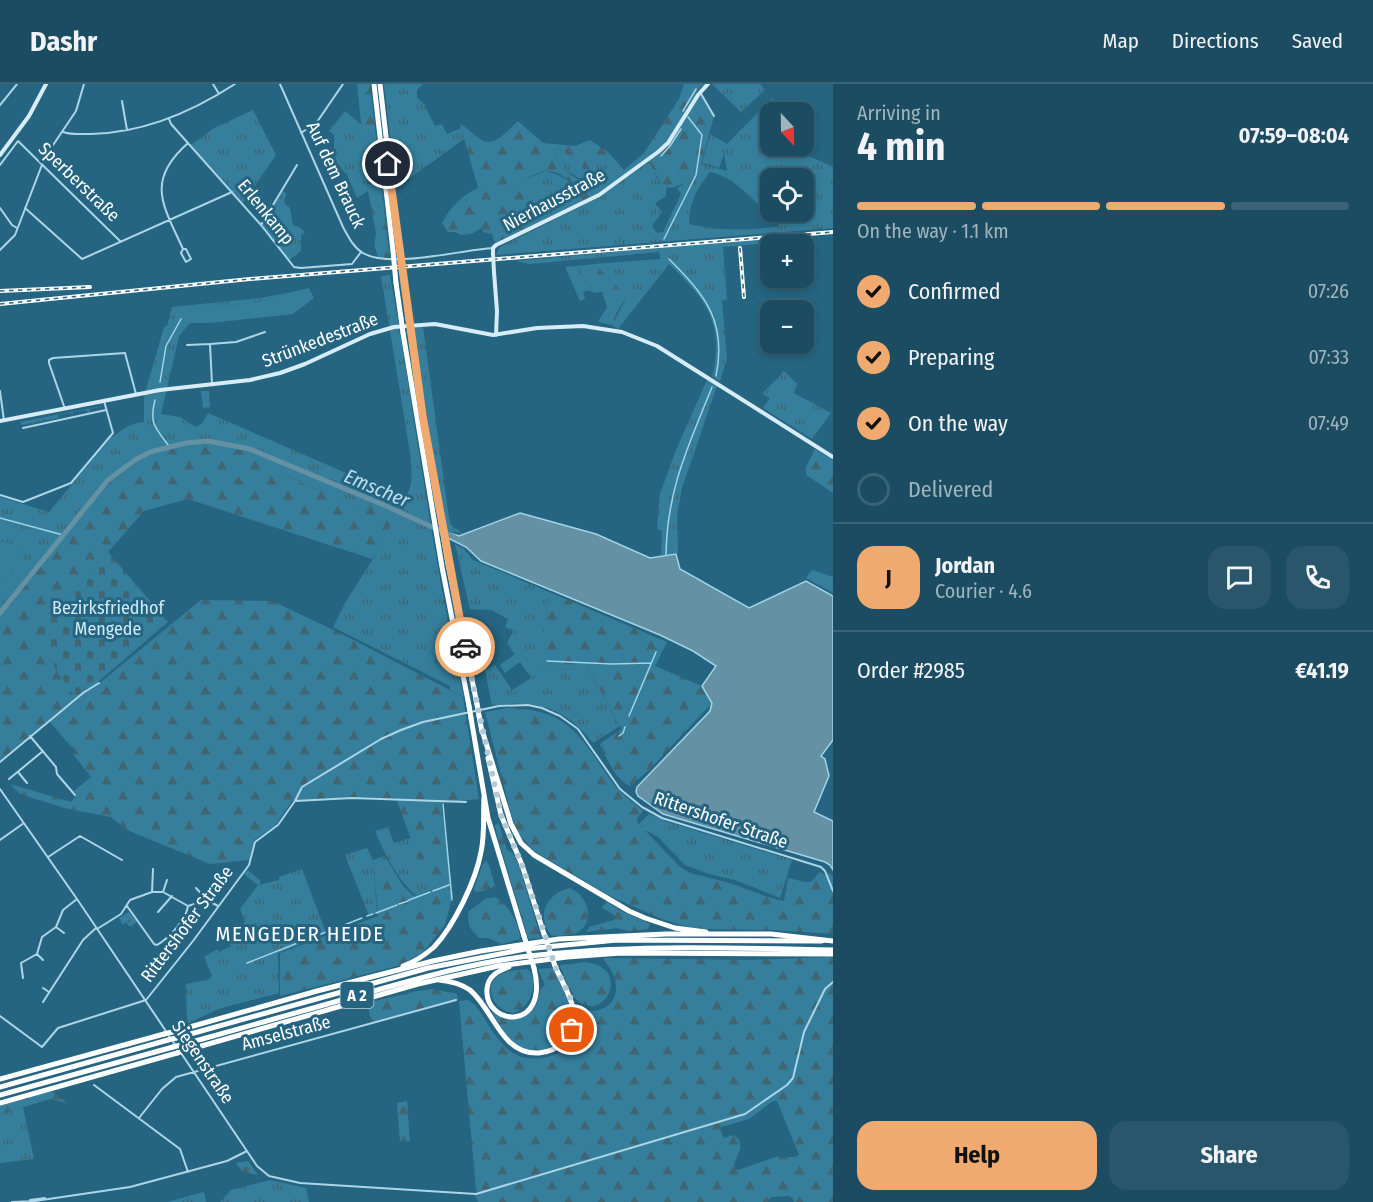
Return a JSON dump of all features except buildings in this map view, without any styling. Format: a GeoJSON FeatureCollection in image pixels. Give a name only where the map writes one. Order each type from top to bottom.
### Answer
{"type":"FeatureCollection","features":[{"type":"Feature","properties":{"kind":"highway"},"geometry":{"type":"LineString","coordinates":[[374,84],[396,251],[404,282],[433,511],[484,797],[488,818],[534,968],[538,989],[536,1000],[524,1014],[503,1016],[490,1005],[487,995],[490,979],[503,969],[529,962]]}},
{"type":"Feature","properties":{"kind":"highway"},"geometry":{"type":"LineString","coordinates":[[380,84],[396,251],[396,283],[428,466]]}},
{"type":"Feature","properties":{"kind":"highway"},"geometry":{"type":"LineString","coordinates":[[430,481],[440,514],[479,716],[501,815],[522,865],[555,966],[573,1003],[574,1024],[569,1036],[552,1050],[542,1053],[526,1052],[512,1045],[503,1036],[479,1000],[465,987],[450,981],[435,980]]}},
{"type":"Feature","properties":{"kind":"highway"},"geometry":{"type":"LineString","coordinates":[[482,730],[511,824],[517,838],[529,852],[623,908],[645,918],[675,928],[718,934]]}},
{"type":"Feature","properties":{"kind":"highway"},"geometry":{"type":"LineString","coordinates":[[0,1079],[374,976],[398,969],[420,957],[438,942],[472,885],[483,840],[484,797]]}},
{"type":"Feature","properties":{"kind":"highway"},"geometry":{"type":"LineString","coordinates":[[374,976],[457,956],[559,939],[627,935],[771,934],[833,941]]}},
{"type":"Feature","properties":{"kind":"highway","name":"A 2"},"geometry":{"type":"LineString","coordinates":[[0,1087],[428,968],[525,949],[617,940],[833,941]]}},
{"type":"Feature","properties":{"kind":"highway","name":"A 2"},"geometry":{"type":"LineString","coordinates":[[182,1048],[434,974],[527,956],[642,947],[833,952]]}},
{"type":"Feature","properties":{"kind":"highway"},"geometry":{"type":"LineString","coordinates":[[0,1103],[182,1048],[472,971],[594,954],[631,952],[833,952]]}},
{"type":"Feature","properties":{"kind":"highway"},"geometry":{"type":"LineString","coordinates":[[0,1095],[175,1050]]}},
{"type":"Feature","properties":{"kind":"main road"},"geometry":{"type":"LineString","coordinates":[[0,157],[29,116],[46,84]]}},
{"type":"Feature","properties":{"kind":"main road","name":"Nierhausstraße"},"geometry":{"type":"LineString","coordinates":[[496,334],[497,311],[493,251],[598,195],[658,152],[668,143],[700,92],[708,84]]}},
{"type":"Feature","properties":{"kind":"main road","name":"Strünkedestraße"},"geometry":{"type":"LineString","coordinates":[[2,421],[136,395],[250,380],[293,369],[370,334],[394,327],[435,324],[496,334],[563,326],[601,328],[635,336],[672,355],[833,457]]}},
{"type":"Feature","properties":{"kind":"street"},"geometry":{"type":"LineString","coordinates":[[0,105],[17,84]]}},
{"type":"Feature","properties":{"kind":"street"},"geometry":{"type":"LineString","coordinates":[[0,250],[13,237],[42,165],[78,107],[84,84]]}},
{"type":"Feature","properties":{"kind":"street"},"geometry":{"type":"LineString","coordinates":[[213,84],[219,94]]}},
{"type":"Feature","properties":{"kind":"street"},"geometry":{"type":"LineString","coordinates":[[62,132],[101,134],[169,119],[236,84]]}},
{"type":"Feature","properties":{"kind":"street","name":"Auf dem Brauck"},"geometry":{"type":"LineString","coordinates":[[280,84],[343,227],[355,246],[362,252],[372,257],[390,260],[493,251]]}},
{"type":"Feature","properties":{"kind":"street"},"geometry":{"type":"LineString","coordinates":[[301,133],[317,122],[343,84]]}},
{"type":"Feature","properties":{"kind":"street"},"geometry":{"type":"LineString","coordinates":[[700,92],[714,116]]}},
{"type":"Feature","properties":{"kind":"street"},"geometry":{"type":"LineString","coordinates":[[122,101],[127,130]]}},
{"type":"Feature","properties":{"kind":"street","name":"Erlenkamp"},"geometry":{"type":"LineString","coordinates":[[169,119],[261,225],[289,262],[297,268],[352,264],[362,252]]}},
{"type":"Feature","properties":{"kind":"street","name":"Sperberstraße"},"geometry":{"type":"LineString","coordinates":[[0,165],[18,141],[122,242]]}},
{"type":"Feature","properties":{"kind":"street"},"geometry":{"type":"LineString","coordinates":[[183,249],[163,204],[162,181],[174,155],[188,143]]}},
{"type":"Feature","properties":{"kind":"street"},"geometry":{"type":"LineString","coordinates":[[261,225],[297,165]]}},
{"type":"Feature","properties":{"kind":"street"},"geometry":{"type":"LineString","coordinates":[[25,208],[82,259],[232,192]]}},
{"type":"Feature","properties":{"kind":"street"},"geometry":{"type":"LineString","coordinates":[[0,208],[12,225],[17,228]]}},
{"type":"Feature","properties":{"kind":"street"},"geometry":{"type":"LineString","coordinates":[[187,345],[236,342],[265,332]]}},
{"type":"Feature","properties":{"kind":"street"},"geometry":{"type":"LineString","coordinates":[[210,344],[212,384]]}},
{"type":"Feature","properties":{"kind":"street"},"geometry":{"type":"LineString","coordinates":[[65,409],[49,363],[49,360],[53,358],[124,353],[136,395]]}},
{"type":"Feature","properties":{"kind":"street"},"geometry":{"type":"LineString","coordinates":[[0,392],[2,421]]}},
{"type":"Feature","properties":{"kind":"street"},"geometry":{"type":"LineString","coordinates":[[0,495],[23,502],[72,482],[113,433],[104,401]]}},
{"type":"Feature","properties":{"kind":"street"},"geometry":{"type":"LineString","coordinates":[[23,428],[106,410]]}},
{"type":"Feature","properties":{"kind":"street"},"geometry":{"type":"LineString","coordinates":[[0,762],[83,693],[99,683]]}},
{"type":"Feature","properties":{"kind":"street","name":"Rittershofer Straße"},"geometry":{"type":"LineString","coordinates":[[0,1016],[42,1047],[58,1028],[146,1000],[249,865],[255,842],[273,830],[295,801],[300,790],[310,781],[401,730],[423,722],[490,707],[528,705],[553,713],[578,729],[620,789],[650,812],[662,818],[821,867],[833,891]]}},
{"type":"Feature","properties":{"kind":"street"},"geometry":{"type":"LineString","coordinates":[[30,736],[56,767],[57,774],[75,795]]}},
{"type":"Feature","properties":{"kind":"street"},"geometry":{"type":"LineString","coordinates":[[9,779],[43,751]]}},
{"type":"Feature","properties":{"kind":"street"},"geometry":{"type":"LineString","coordinates":[[18,772],[27,783]]}},
{"type":"Feature","properties":{"kind":"street","name":"Siegenstraße"},"geometry":{"type":"LineString","coordinates":[[0,789],[257,1166],[268,1176],[300,1183],[476,1194],[745,1114],[794,1078],[804,1032],[825,989],[833,981]]}},
{"type":"Feature","properties":{"kind":"street"},"geometry":{"type":"LineString","coordinates":[[64,794],[70,789]]}},
{"type":"Feature","properties":{"kind":"street"},"geometry":{"type":"LineString","coordinates":[[295,801],[352,798],[466,802]]}},
{"type":"Feature","properties":{"kind":"street"},"geometry":{"type":"LineString","coordinates":[[0,840],[24,823]]}},
{"type":"Feature","properties":{"kind":"street"},"geometry":{"type":"LineString","coordinates":[[48,857],[80,836],[122,860]]}},
{"type":"Feature","properties":{"kind":"street"},"geometry":{"type":"LineString","coordinates":[[152,892],[153,869]]}},
{"type":"Feature","properties":{"kind":"street"},"geometry":{"type":"LineString","coordinates":[[163,892],[167,880]]}},
{"type":"Feature","properties":{"kind":"street"},"geometry":{"type":"LineString","coordinates":[[196,888],[207,900],[218,906]]}},
{"type":"Feature","properties":{"kind":"street"},"geometry":{"type":"LineString","coordinates":[[43,1002],[83,940],[121,914],[130,900],[152,892],[163,892],[188,906],[207,900]]}},
{"type":"Feature","properties":{"kind":"street"},"geometry":{"type":"LineString","coordinates":[[158,912],[172,896]]}},
{"type":"Feature","properties":{"kind":"street"},"geometry":{"type":"LineString","coordinates":[[23,978],[21,963],[37,954],[42,937],[56,927],[63,910],[77,899]]}},
{"type":"Feature","properties":{"kind":"street"},"geometry":{"type":"LineString","coordinates":[[126,905],[155,945],[170,936],[188,906]]}},
{"type":"Feature","properties":{"kind":"street"},"geometry":{"type":"LineString","coordinates":[[56,927],[64,933]]}},
{"type":"Feature","properties":{"kind":"street"},"geometry":{"type":"LineString","coordinates":[[37,954],[44,960]]}},
{"type":"Feature","properties":{"kind":"street"},"geometry":{"type":"LineString","coordinates":[[44,988],[49,992]]}},
{"type":"Feature","properties":{"kind":"street","name":"Amselstraße"},"geometry":{"type":"LineString","coordinates":[[139,1118],[168,1082],[194,1072],[456,1000]]}},
{"type":"Feature","properties":{"kind":"street"},"geometry":{"type":"LineString","coordinates":[[98,1088],[102,1083]]}},
{"type":"Feature","properties":{"kind":"street"},"geometry":{"type":"LineString","coordinates":[[94,1085],[180,1149],[188,1172]]}},
{"type":"Feature","properties":{"kind":"street"},"geometry":{"type":"LineString","coordinates":[[12,1202],[130,1187],[233,1159],[247,1151]]}},
{"type":"Feature","properties":{"kind":"green space"},"geometry":{"type":"Polygon","coordinates":[[[357,84],[370,84],[390,260],[379,259],[374,245],[376,233],[368,191],[357,84]]]}},
{"type":"Feature","properties":{"kind":"green space"},"geometry":{"type":"Polygon","coordinates":[[[384,84],[423,84],[417,90],[417,98],[424,104],[435,126],[442,124],[447,134],[461,128],[464,139],[396,188],[384,84]]]}},
{"type":"Feature","properties":{"kind":"green space"},"geometry":{"type":"Polygon","coordinates":[[[684,84],[708,84],[700,92],[714,116],[701,164],[690,183],[671,188],[663,186],[647,159],[600,192],[583,201],[564,177],[544,171],[523,180],[529,185],[553,188],[552,194],[536,197],[545,219],[497,242],[494,241],[492,234],[483,232],[482,228],[471,234],[461,235],[448,232],[442,223],[457,202],[478,188],[460,124],[477,137],[490,142],[500,137],[518,121],[543,143],[575,146],[590,140],[608,152],[610,162],[600,166],[593,159],[588,162],[593,175],[587,177],[581,164],[557,147],[555,153],[557,161],[570,174],[584,183],[604,180],[604,177],[611,174],[613,169],[624,170],[644,153],[679,99],[684,84]]]}},
{"type":"Feature","properties":{"kind":"green space"},"geometry":{"type":"Polygon","coordinates":[[[712,84],[760,84],[765,90],[741,112],[712,84]]]}},
{"type":"Feature","properties":{"kind":"green space"},"geometry":{"type":"Polygon","coordinates":[[[253,110],[276,155],[243,203],[191,145],[214,128],[253,110]]]}},
{"type":"Feature","properties":{"kind":"green space"},"geometry":{"type":"Polygon","coordinates":[[[760,110],[760,156],[809,156],[833,167],[833,228],[496,255],[500,247],[592,201],[647,163],[651,164],[657,178],[667,188],[666,196],[655,203],[662,212],[652,226],[657,233],[663,232],[681,194],[677,188],[690,182],[701,164],[727,171],[724,154],[719,168],[702,163],[710,134],[727,144],[760,110]],[[760,168],[760,207],[738,186],[710,172],[701,185],[691,208],[689,224],[734,230],[780,226],[776,222],[814,222],[814,168],[760,168]]]}},
{"type":"Feature","properties":{"kind":"green space"},"geometry":{"type":"Polygon","coordinates":[[[345,111],[362,125],[368,191],[357,198],[347,175],[337,163],[334,153],[334,135],[329,131],[345,111]]]}},
{"type":"Feature","properties":{"kind":"green space"},"geometry":{"type":"Polygon","coordinates":[[[557,147],[581,164],[593,159],[609,162],[608,152],[624,170],[597,182],[584,182],[558,162],[557,147]]]}},
{"type":"Feature","properties":{"kind":"green space"},"geometry":{"type":"Polygon","coordinates":[[[546,171],[568,181],[583,201],[545,219],[529,185],[523,180],[546,171]]]}},
{"type":"Feature","properties":{"kind":"green space"},"geometry":{"type":"Polygon","coordinates":[[[283,191],[287,194],[284,199],[285,204],[290,208],[293,225],[301,228],[305,233],[301,235],[301,251],[288,261],[262,225],[283,191]]]}},
{"type":"Feature","properties":{"kind":"green space"},"geometry":{"type":"Polygon","coordinates":[[[760,239],[760,244],[723,247],[727,300],[722,301],[727,359],[720,381],[712,377],[716,341],[709,313],[693,289],[669,264],[618,329],[612,325],[627,297],[594,264],[660,259],[659,252],[530,264],[516,261],[760,239]]]}},
{"type":"Feature","properties":{"kind":"green space"},"geometry":{"type":"Polygon","coordinates":[[[594,264],[627,297],[612,325],[598,322],[607,307],[602,292],[593,293],[589,284],[581,279],[583,276],[577,266],[594,264]]]}},
{"type":"Feature","properties":{"kind":"green space"},"geometry":{"type":"Polygon","coordinates":[[[577,266],[583,276],[581,279],[589,284],[592,291],[583,292],[585,299],[580,301],[565,267],[577,266]]]}},
{"type":"Feature","properties":{"kind":"green space"},"geometry":{"type":"Polygon","coordinates":[[[390,275],[433,539],[464,697],[450,690],[450,686],[333,627],[345,603],[376,554],[396,510],[373,500],[366,511],[281,474],[284,463],[242,448],[221,444],[181,443],[161,448],[121,470],[104,487],[0,613],[0,586],[29,549],[0,541],[0,497],[49,512],[110,439],[126,427],[144,422],[144,397],[172,307],[261,298],[291,292],[258,302],[200,309],[179,336],[161,414],[180,417],[196,427],[202,423],[208,413],[405,497],[411,482],[410,453],[381,276],[390,275]]]}},
{"type":"Feature","properties":{"kind":"green space"},"geometry":{"type":"Polygon","coordinates":[[[309,288],[314,298],[293,314],[211,323],[190,323],[200,309],[258,302],[309,288]]]}},
{"type":"Feature","properties":{"kind":"green space"},"geometry":{"type":"Polygon","coordinates":[[[423,327],[449,518],[451,525],[462,533],[446,531],[413,328],[423,327]]]}},
{"type":"Feature","properties":{"kind":"green space"},"geometry":{"type":"Polygon","coordinates":[[[784,371],[797,384],[794,393],[831,413],[812,439],[763,408],[770,398],[762,394],[784,371]]]}},
{"type":"Feature","properties":{"kind":"green space"},"geometry":{"type":"Polygon","coordinates":[[[707,380],[717,386],[682,488],[677,515],[678,553],[661,555],[662,531],[657,529],[660,494],[676,450],[707,380]]]}},
{"type":"Feature","properties":{"kind":"green space"},"geometry":{"type":"Polygon","coordinates":[[[201,391],[209,391],[210,407],[203,408],[201,391]]]}},
{"type":"Feature","properties":{"kind":"green space"},"geometry":{"type":"Polygon","coordinates":[[[101,406],[101,409],[100,407],[89,409],[90,412],[86,410],[73,412],[73,415],[70,413],[58,415],[58,418],[22,425],[20,422],[101,406]]]}},
{"type":"Feature","properties":{"kind":"green space"},"geometry":{"type":"Polygon","coordinates":[[[208,441],[250,450],[284,463],[281,474],[366,511],[373,501],[396,511],[376,554],[372,559],[188,499],[144,511],[39,631],[83,693],[85,695],[201,600],[272,601],[342,634],[463,697],[479,799],[441,803],[453,894],[445,925],[424,951],[401,965],[280,996],[280,953],[378,916],[373,860],[385,856],[403,886],[415,897],[430,891],[396,798],[351,797],[292,801],[275,826],[254,840],[249,860],[210,864],[127,830],[111,817],[68,809],[20,794],[10,784],[71,802],[77,795],[74,791],[91,777],[73,754],[75,751],[49,721],[0,760],[0,613],[108,480],[150,452],[186,443],[208,441]]]}},
{"type":"Feature","properties":{"kind":"green space"},"geometry":{"type":"Polygon","coordinates":[[[815,449],[833,460],[833,493],[806,475],[806,467],[815,449]]]}},
{"type":"Feature","properties":{"kind":"green space"},"geometry":{"type":"Polygon","coordinates":[[[0,541],[30,549],[0,586],[0,541]]]}},
{"type":"Feature","properties":{"kind":"green space"},"geometry":{"type":"Polygon","coordinates":[[[455,544],[464,549],[473,560],[549,592],[540,667],[567,670],[586,665],[620,726],[593,743],[572,721],[548,708],[522,704],[492,706],[485,670],[495,665],[512,690],[531,678],[507,643],[513,631],[505,627],[508,619],[491,610],[470,609],[455,544]]]}},
{"type":"Feature","properties":{"kind":"green space","name":"Bezirksfriedhof Mengede"},"geometry":{"type":"Polygon","coordinates":[[[108,552],[168,622],[99,681],[85,696],[82,693],[76,698],[56,670],[39,631],[108,552]]]}},
{"type":"Feature","properties":{"kind":"green space"},"geometry":{"type":"Polygon","coordinates":[[[812,570],[833,577],[833,593],[806,578],[812,570]]]}},
{"type":"Feature","properties":{"kind":"green space"},"geometry":{"type":"Polygon","coordinates":[[[549,592],[667,642],[655,666],[702,686],[712,703],[650,769],[630,786],[616,774],[600,746],[622,729],[587,666],[567,670],[539,667],[549,592]]]}},
{"type":"Feature","properties":{"kind":"green space"},"geometry":{"type":"Polygon","coordinates":[[[515,654],[520,662],[505,673],[500,665],[515,654]]]}},
{"type":"Feature","properties":{"kind":"green space"},"geometry":{"type":"Polygon","coordinates":[[[507,708],[547,714],[573,730],[621,793],[643,811],[637,822],[680,867],[690,873],[730,883],[784,901],[788,878],[811,882],[820,872],[825,875],[829,872],[833,877],[833,934],[701,929],[680,925],[610,896],[534,851],[518,833],[511,814],[485,712],[507,708]]]}},
{"type":"Feature","properties":{"kind":"green space"},"geometry":{"type":"Polygon","coordinates":[[[649,814],[792,860],[780,898],[735,880],[685,865],[658,837],[637,826],[649,814]]]}},
{"type":"Feature","properties":{"kind":"green space"},"geometry":{"type":"Polygon","coordinates":[[[499,823],[507,850],[512,852],[518,863],[541,938],[529,939],[527,935],[497,835],[495,825],[499,823]]]}},
{"type":"Feature","properties":{"kind":"green space"},"geometry":{"type":"Polygon","coordinates":[[[388,827],[394,843],[411,838],[430,890],[416,896],[397,874],[375,831],[388,827]]]}},
{"type":"Feature","properties":{"kind":"green space"},"geometry":{"type":"Polygon","coordinates":[[[367,848],[373,860],[377,913],[369,916],[345,855],[367,848]]]}},
{"type":"Feature","properties":{"kind":"green space"},"geometry":{"type":"Polygon","coordinates":[[[486,860],[495,886],[475,892],[474,888],[486,860]]]}},
{"type":"Feature","properties":{"kind":"green space"},"geometry":{"type":"Polygon","coordinates":[[[302,869],[326,933],[278,953],[279,993],[218,1009],[187,1024],[186,984],[207,980],[212,976],[204,957],[218,949],[219,952],[231,946],[227,936],[239,932],[245,922],[240,909],[258,885],[244,874],[247,870],[261,881],[259,885],[279,880],[279,877],[302,869]]]}},
{"type":"Feature","properties":{"kind":"green space"},"geometry":{"type":"Polygon","coordinates":[[[570,888],[581,897],[588,909],[586,922],[583,928],[576,933],[552,936],[544,921],[546,906],[555,895],[570,888]]]}},
{"type":"Feature","properties":{"kind":"green space"},"geometry":{"type":"Polygon","coordinates":[[[495,897],[512,915],[518,927],[520,939],[502,944],[488,938],[479,938],[469,927],[468,912],[485,899],[495,897]]]}},
{"type":"Feature","properties":{"kind":"green space"},"geometry":{"type":"Polygon","coordinates":[[[606,901],[621,911],[650,924],[648,929],[628,931],[617,928],[586,932],[589,927],[614,920],[616,916],[602,908],[606,901]]]}},
{"type":"Feature","properties":{"kind":"green space"},"geometry":{"type":"Polygon","coordinates":[[[129,912],[137,922],[130,927],[126,922],[123,925],[119,918],[129,912]]]}},
{"type":"Feature","properties":{"kind":"green space"},"geometry":{"type":"Polygon","coordinates":[[[833,957],[833,1202],[794,1202],[789,1196],[771,1197],[768,1202],[478,1202],[475,1195],[478,1194],[459,1001],[468,1000],[475,1005],[497,1037],[513,1053],[528,1058],[545,1058],[561,1052],[573,1041],[578,1025],[578,1009],[588,1011],[602,1009],[614,998],[616,983],[614,975],[603,960],[604,958],[751,960],[833,957]],[[773,1101],[749,1119],[721,1127],[724,1138],[734,1135],[740,1142],[740,1149],[734,1164],[738,1170],[776,1157],[799,1155],[777,1101],[773,1101]]]}},
{"type":"Feature","properties":{"kind":"green space"},"geometry":{"type":"Polygon","coordinates":[[[585,962],[600,966],[608,974],[611,983],[604,1000],[597,1005],[587,1006],[575,998],[560,967],[560,965],[585,962]]]}},
{"type":"Feature","properties":{"kind":"green space"},"geometry":{"type":"Polygon","coordinates":[[[553,968],[568,1000],[571,1021],[562,1039],[554,1045],[536,1051],[527,1049],[517,1045],[509,1038],[492,1012],[517,1019],[530,1013],[535,1008],[540,989],[545,985],[538,969],[553,968]]]}},
{"type":"Feature","properties":{"kind":"green space"},"geometry":{"type":"Polygon","coordinates":[[[527,969],[531,972],[533,979],[531,997],[520,1010],[514,1013],[506,1011],[495,1002],[492,996],[492,983],[503,973],[527,969]]]}},
{"type":"Feature","properties":{"kind":"green space"},"geometry":{"type":"Polygon","coordinates":[[[433,989],[457,994],[458,1000],[371,1023],[368,1005],[358,1005],[417,991],[433,989]]]}},
{"type":"Feature","properties":{"kind":"green space"},"geometry":{"type":"Polygon","coordinates":[[[52,1091],[67,1103],[50,1099],[0,1114],[0,1105],[52,1091]]]}},
{"type":"Feature","properties":{"kind":"green space"},"geometry":{"type":"Polygon","coordinates":[[[407,1101],[410,1141],[400,1142],[397,1103],[407,1101]]]}},
{"type":"Feature","properties":{"kind":"green space"},"geometry":{"type":"Polygon","coordinates":[[[23,1107],[34,1159],[0,1163],[0,1114],[23,1107]]]}},
{"type":"Feature","properties":{"kind":"green space"},"geometry":{"type":"Polygon","coordinates":[[[248,1161],[258,1175],[243,1172],[236,1163],[248,1161]]]}},
{"type":"Feature","properties":{"kind":"green space"},"geometry":{"type":"Polygon","coordinates":[[[270,1180],[306,1188],[309,1202],[220,1202],[231,1190],[270,1180]]]}},
{"type":"Feature","properties":{"kind":"green space"},"geometry":{"type":"Polygon","coordinates":[[[204,1192],[206,1202],[167,1202],[204,1192]]]}},
{"type":"Feature","properties":{"kind":"shaded area"},"geometry":{"type":"Polygon","coordinates":[[[520,513],[596,534],[650,558],[676,554],[680,569],[749,608],[806,581],[833,596],[833,740],[821,756],[825,759],[829,776],[814,812],[833,821],[833,870],[825,862],[663,814],[638,796],[637,787],[710,711],[712,703],[702,686],[716,666],[693,651],[660,635],[481,561],[466,547],[448,538],[447,532],[459,536],[520,513]]]}},
{"type":"Feature","properties":{"kind":"waterway"},"geometry":{"type":"LineString","coordinates":[[683,111],[696,89]]}},
{"type":"Feature","properties":{"kind":"waterway"},"geometry":{"type":"LineString","coordinates":[[664,239],[696,175],[702,135],[688,117]]}},
{"type":"Feature","properties":{"kind":"waterway"},"geometry":{"type":"LineString","coordinates":[[661,156],[681,129]]}},
{"type":"Feature","properties":{"kind":"waterway"},"geometry":{"type":"LineString","coordinates":[[669,259],[694,285],[716,325],[719,357],[716,376]]}},
{"type":"Feature","properties":{"kind":"waterway"},"geometry":{"type":"LineString","coordinates":[[160,382],[166,346],[181,319]]}},
{"type":"Feature","properties":{"kind":"waterway"},"geometry":{"type":"LineString","coordinates":[[666,555],[670,509],[680,469],[712,387]]}},
{"type":"Feature","properties":{"kind":"waterway"},"geometry":{"type":"LineString","coordinates":[[155,400],[154,425],[169,446]]}},
{"type":"Feature","properties":{"kind":"waterway","name":"Emscher"},"geometry":{"type":"LineString","coordinates":[[0,613],[108,480],[150,452],[186,443],[208,441],[250,449],[454,537]]}},
{"type":"Feature","properties":{"kind":"waterway"},"geometry":{"type":"LineString","coordinates":[[0,518],[63,535]]}},
{"type":"Feature","properties":{"kind":"waterway"},"geometry":{"type":"LineString","coordinates":[[629,716],[656,652]]}},
{"type":"Feature","properties":{"kind":"waterway"},"geometry":{"type":"LineString","coordinates":[[547,661],[651,663]]}},
{"type":"Feature","properties":{"kind":"waterway"},"geometry":{"type":"LineString","coordinates":[[619,736],[625,727]]}},
{"type":"Feature","properties":{"kind":"waterway"},"geometry":{"type":"LineString","coordinates":[[443,804],[452,900]]}},
{"type":"Feature","properties":{"kind":"waterway"},"geometry":{"type":"LineString","coordinates":[[433,891],[449,885]]}},
{"type":"Feature","properties":{"kind":"waterway"},"geometry":{"type":"LineString","coordinates":[[409,900],[430,892]]}},
{"type":"Feature","properties":{"kind":"waterway"},"geometry":{"type":"LineString","coordinates":[[399,904],[408,901]]}},
{"type":"Feature","properties":{"kind":"waterway"},"geometry":{"type":"LineString","coordinates":[[376,913],[397,905]]}},
{"type":"Feature","properties":{"kind":"waterway"},"geometry":{"type":"LineString","coordinates":[[367,916],[373,914]]}},
{"type":"Feature","properties":{"kind":"waterway"},"geometry":{"type":"LineString","coordinates":[[321,934],[362,918]]}},
{"type":"Feature","properties":{"kind":"waterway"},"geometry":{"type":"LineString","coordinates":[[247,963],[318,935]]}},
{"type":"Feature","properties":{"kind":"railway"},"geometry":{"type":"LineString","coordinates":[[0,304],[250,279],[833,232]]}},
{"type":"Feature","properties":{"kind":"railway"},"geometry":{"type":"LineString","coordinates":[[740,248],[744,297]]}},
{"type":"Feature","properties":{"kind":"railway"},"geometry":{"type":"LineString","coordinates":[[0,291],[90,287]]}},
{"type":"Feature","properties":{"kind":"way so far"},"geometry":{"type":"LineString","coordinates":[[465,647],[501,815],[522,865],[555,966],[573,1003],[575,1017],[572,1030]]}},
{"type":"Feature","properties":{"kind":"district","name":"MENGEDER HEIDE"},"geometry":{"type":"Point","coordinates":[300,934]}},
{"type":"Feature","properties":{"kind":"route"},"geometry":{"type":"LineString","coordinates":[[388,164],[415,369],[448,564],[465,647]]}}]}
